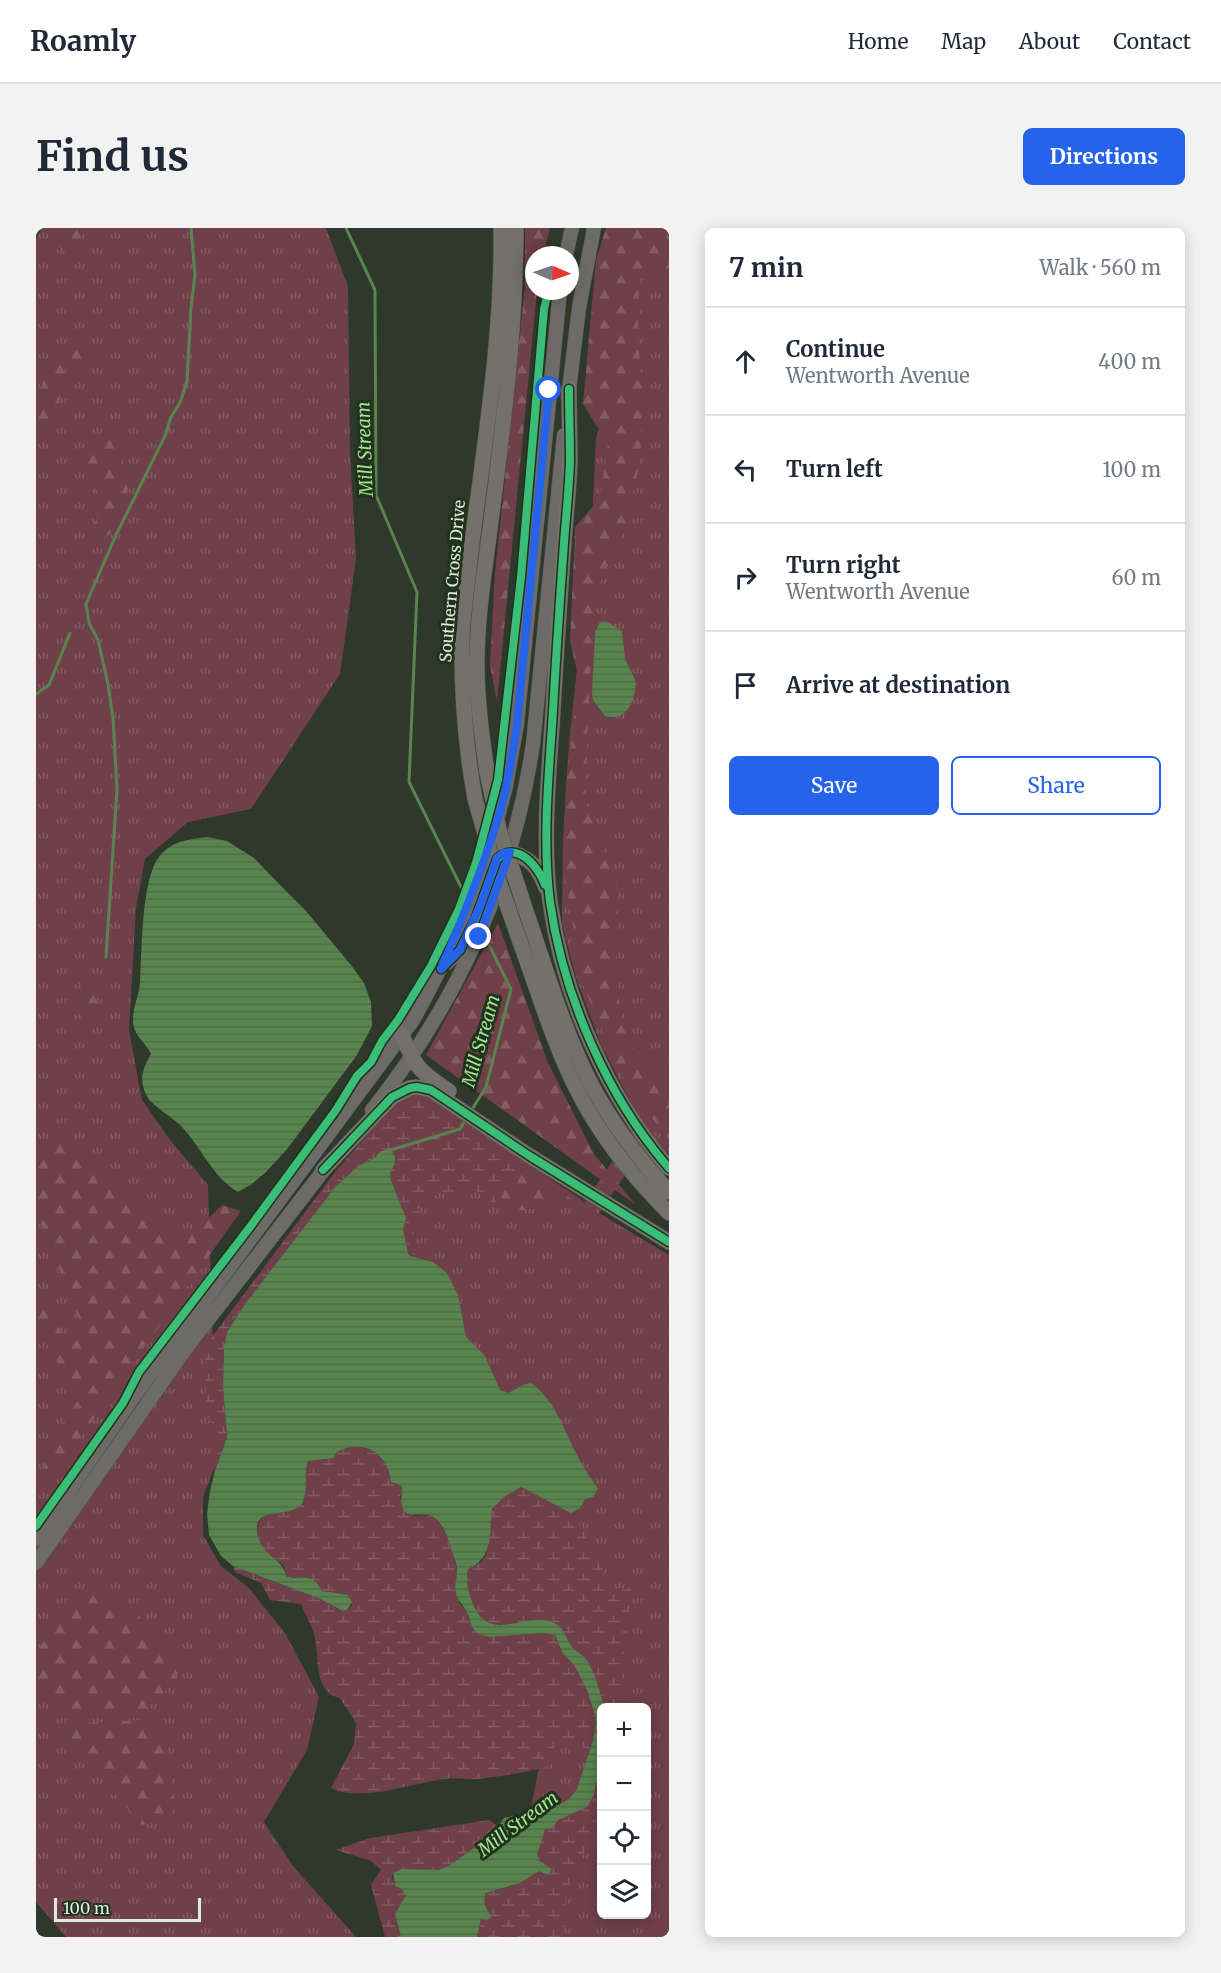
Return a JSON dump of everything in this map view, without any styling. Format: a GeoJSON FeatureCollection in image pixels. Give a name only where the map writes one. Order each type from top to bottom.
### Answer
{"type":"FeatureCollection","features":[{"type":"Feature","properties":{"kind":"highway","name":"Southern Cross Drive"},"geometry":{"type":"LineString","coordinates":[[501,228],[498,320],[489,414],[462,632],[461,666],[465,726],[475,799],[497,876],[520,942],[576,1088],[590,1114],[669,1213]]}},
{"type":"Feature","properties":{"kind":"highway","name":"Southern Cross Drive"},"geometry":{"type":"LineString","coordinates":[[516,228],[516,276],[510,363],[480,604],[477,674],[479,707],[487,772],[499,829],[526,911],[570,1035],[591,1084],[629,1144],[629,1162]]}},
{"type":"Feature","properties":{"kind":"highway"},"geometry":{"type":"LineString","coordinates":[[569,389],[570,462],[548,778],[547,848],[550,899],[557,944],[569,984],[592,1044],[612,1088],[669,1168]]}},
{"type":"Feature","properties":{"kind":"highway"},"geometry":{"type":"LineString","coordinates":[[510,852],[525,857],[536,867],[550,899]]}},
{"type":"Feature","properties":{"kind":"highway"},"geometry":{"type":"LineString","coordinates":[[402,1035],[411,1058],[429,1077],[463,1105],[588,1192],[669,1242]]}},
{"type":"Feature","properties":{"kind":"highway"},"geometry":{"type":"LineString","coordinates":[[323,1170],[392,1097],[403,1090],[417,1087],[431,1090],[463,1105]]}},
{"type":"Feature","properties":{"kind":"highway","name":"Southern Cross Drive"},"geometry":{"type":"LineString","coordinates":[[629,1162],[669,1192]]}},
{"type":"Feature","properties":{"kind":"main road"},"geometry":{"type":"LineString","coordinates":[[568,246],[572,228]]}},
{"type":"Feature","properties":{"kind":"main road"},"geometry":{"type":"LineString","coordinates":[[36,1563],[184,1351],[411,1058],[461,975],[479,937],[476,910],[510,852],[525,795],[533,744],[569,389],[579,308],[594,228]]}},
{"type":"Feature","properties":{"kind":"main road"},"geometry":{"type":"LineString","coordinates":[[36,1539],[132,1400],[402,1035],[441,969],[460,950],[476,910],[511,766],[559,300]]}},
{"type":"Feature","properties":{"kind":"green space"},"geometry":{"type":"Polygon","coordinates":[[[42,228],[326,228],[348,287],[350,452],[356,559],[340,674],[251,809],[188,822],[145,859],[136,908],[129,1030],[142,1100],[170,1140],[208,1185],[219,1456],[203,1497],[203,1535],[221,1566],[249,1588],[285,1633],[319,1697],[307,1750],[264,1822],[293,1866],[356,1937],[66,1937],[36,1902],[36,239],[42,228]]]}},
{"type":"Feature","properties":{"kind":"green space"},"geometry":{"type":"Polygon","coordinates":[[[69,228],[82,228],[80,240],[58,265],[54,262],[63,254],[64,246],[55,246],[47,251],[46,243],[55,236],[68,235],[69,228]]]}},
{"type":"Feature","properties":{"kind":"green space"},"geometry":{"type":"Polygon","coordinates":[[[525,228],[550,228],[545,246],[525,246],[525,228]]]}},
{"type":"Feature","properties":{"kind":"green space"},"geometry":{"type":"Polygon","coordinates":[[[606,228],[669,228],[669,289],[662,277],[639,272],[638,339],[643,398],[640,463],[623,532],[597,590],[589,696],[585,801],[619,888],[615,978],[627,1041],[669,1083],[669,1140],[626,1085],[583,985],[563,865],[566,786],[579,679],[570,642],[575,527],[600,498],[608,444],[583,404],[596,260],[606,228]]]}},
{"type":"Feature","properties":{"kind":"green space"},"geometry":{"type":"Polygon","coordinates":[[[641,228],[669,228],[669,1155],[652,1136],[599,1213],[669,1255],[669,1937],[507,1937],[554,1686],[556,1623],[458,1356],[355,1162],[418,1094],[483,1133],[585,1202],[640,1120],[601,1045],[576,978],[562,924],[563,839],[569,742],[591,540],[596,438],[616,378],[641,228]]]}},
{"type":"Feature","properties":{"kind":"green space"},"geometry":{"type":"Polygon","coordinates":[[[525,285],[525,300],[536,300],[497,702],[490,665],[495,573],[525,285]]]}},
{"type":"Feature","properties":{"kind":"green space"},"geometry":{"type":"Polygon","coordinates":[[[79,337],[91,356],[65,369],[54,432],[36,434],[36,412],[47,364],[79,337]]]}},
{"type":"Feature","properties":{"kind":"green space"},"geometry":{"type":"Polygon","coordinates":[[[109,425],[118,434],[128,488],[120,525],[98,544],[88,534],[101,512],[86,455],[109,425]]]}},
{"type":"Feature","properties":{"kind":"green space"},"geometry":{"type":"Polygon","coordinates":[[[498,923],[548,1063],[594,1154],[636,1205],[426,1055],[498,923]]]}},
{"type":"Feature","properties":{"kind":"green space"},"geometry":{"type":"Polygon","coordinates":[[[93,982],[100,1013],[93,1025],[84,1025],[76,1007],[83,984],[93,982]]]}},
{"type":"Feature","properties":{"kind":"green space"},"geometry":{"type":"Polygon","coordinates":[[[419,1091],[529,1168],[513,1172],[495,1204],[474,1189],[425,1197],[413,1219],[415,1257],[410,1256],[403,1229],[406,1218],[391,1181],[390,1173],[395,1156],[391,1150],[360,1165],[335,1187],[245,1304],[227,1332],[224,1346],[223,1387],[227,1437],[214,1474],[215,1429],[206,1413],[205,1353],[209,1350],[206,1345],[335,1172],[400,1098],[419,1091]]]}},
{"type":"Feature","properties":{"kind":"green space"},"geometry":{"type":"Polygon","coordinates":[[[426,1106],[586,1208],[561,1205],[516,1211],[477,1176],[433,1196],[394,1162],[327,1182],[426,1106]]]}},
{"type":"Feature","properties":{"kind":"green space"},"geometry":{"type":"Polygon","coordinates":[[[61,1143],[138,1209],[185,1241],[222,1205],[241,1211],[36,1500],[36,1492],[56,1433],[78,1401],[36,1324],[36,1295],[44,1286],[63,1338],[81,1324],[36,1212],[36,1154],[61,1143]]]}},
{"type":"Feature","properties":{"kind":"green space"},"geometry":{"type":"Polygon","coordinates":[[[354,1445],[373,1451],[385,1460],[390,1473],[402,1486],[400,1498],[414,1516],[431,1516],[443,1529],[450,1543],[456,1565],[457,1598],[477,1632],[490,1637],[545,1633],[556,1636],[562,1652],[574,1665],[586,1687],[593,1707],[596,1723],[590,1751],[571,1741],[555,1744],[548,1767],[476,1779],[448,1778],[371,1793],[343,1792],[331,1788],[354,1744],[356,1723],[340,1698],[325,1689],[321,1681],[314,1634],[301,1604],[270,1600],[261,1583],[235,1572],[233,1566],[318,1598],[343,1611],[352,1605],[348,1595],[322,1591],[303,1579],[285,1576],[284,1567],[265,1551],[257,1532],[264,1516],[274,1512],[294,1510],[304,1501],[308,1461],[334,1458],[337,1452],[354,1445]]]}},
{"type":"Feature","properties":{"kind":"green space"},"geometry":{"type":"Polygon","coordinates":[[[520,1487],[571,1513],[584,1532],[611,1589],[632,1588],[618,1703],[603,1703],[598,1688],[560,1626],[536,1621],[500,1625],[480,1616],[473,1605],[468,1587],[468,1569],[478,1564],[484,1557],[487,1550],[490,1515],[502,1498],[520,1487]]]}},
{"type":"Feature","properties":{"kind":"green space"},"geometry":{"type":"Polygon","coordinates":[[[93,1596],[132,1607],[177,1661],[177,1679],[140,1716],[58,1713],[42,1698],[36,1684],[37,1650],[67,1615],[93,1596]]]}},
{"type":"Feature","properties":{"kind":"green space"},"geometry":{"type":"Polygon","coordinates":[[[147,1720],[158,1729],[164,1743],[172,1776],[174,1808],[172,1814],[167,1818],[142,1825],[90,1766],[61,1741],[65,1724],[147,1720]]]}},
{"type":"Feature","properties":{"kind":"green space"},"geometry":{"type":"Polygon","coordinates":[[[597,1782],[597,1818],[593,1833],[566,1892],[564,1937],[477,1937],[481,1919],[484,1919],[488,1911],[484,1903],[486,1893],[512,1886],[539,1871],[547,1875],[552,1869],[539,1861],[537,1855],[545,1829],[585,1808],[592,1799],[597,1782]]]}},
{"type":"Feature","properties":{"kind":"green space"},"geometry":{"type":"Polygon","coordinates":[[[489,1820],[498,1826],[488,1838],[450,1865],[438,1870],[393,1873],[395,1886],[402,1889],[406,1895],[395,1914],[401,1937],[385,1937],[371,1885],[381,1870],[371,1861],[336,1850],[370,1838],[489,1820]]]}},
{"type":"Feature","properties":{"kind":"water"},"geometry":{"type":"Polygon","coordinates":[[[606,621],[622,631],[625,659],[636,682],[632,703],[624,713],[613,717],[605,716],[593,700],[592,694],[595,632],[600,622],[606,621]]]}},
{"type":"Feature","properties":{"kind":"water"},"geometry":{"type":"Polygon","coordinates":[[[207,837],[227,841],[254,858],[306,911],[351,965],[364,983],[371,1002],[372,1026],[357,1055],[288,1148],[266,1172],[238,1192],[214,1170],[180,1125],[148,1098],[142,1076],[151,1054],[133,1025],[140,983],[146,899],[153,868],[159,857],[169,847],[207,837]]]}},
{"type":"Feature","properties":{"kind":"water"},"geometry":{"type":"Polygon","coordinates":[[[391,1150],[395,1156],[395,1163],[390,1173],[391,1181],[406,1218],[403,1229],[408,1254],[433,1262],[447,1273],[458,1295],[466,1337],[485,1356],[500,1390],[509,1393],[531,1383],[544,1395],[555,1410],[577,1455],[598,1489],[593,1497],[585,1499],[580,1508],[571,1513],[521,1487],[504,1497],[492,1509],[489,1544],[486,1552],[482,1559],[468,1569],[470,1595],[480,1616],[489,1623],[499,1625],[544,1620],[560,1627],[571,1646],[584,1657],[591,1668],[603,1703],[597,1703],[597,1780],[593,1797],[587,1807],[558,1820],[552,1828],[545,1829],[537,1855],[539,1861],[552,1869],[548,1875],[539,1871],[520,1883],[486,1893],[486,1908],[491,1916],[488,1920],[481,1919],[477,1937],[401,1937],[395,1914],[406,1895],[402,1889],[395,1886],[393,1873],[402,1869],[438,1870],[450,1865],[488,1838],[504,1818],[561,1804],[577,1789],[593,1741],[595,1715],[586,1687],[574,1665],[562,1652],[556,1636],[545,1633],[490,1637],[474,1630],[468,1614],[458,1600],[455,1587],[456,1565],[441,1525],[430,1515],[406,1513],[401,1500],[402,1486],[391,1482],[389,1472],[380,1456],[365,1448],[346,1448],[337,1452],[334,1458],[308,1461],[305,1497],[300,1506],[265,1516],[257,1526],[258,1536],[264,1549],[281,1565],[286,1576],[310,1579],[316,1582],[322,1591],[348,1595],[352,1602],[347,1610],[343,1611],[318,1598],[233,1566],[221,1556],[209,1535],[207,1514],[210,1491],[227,1437],[223,1387],[224,1346],[227,1332],[245,1304],[335,1187],[360,1165],[391,1150]]]}},
{"type":"Feature","properties":{"kind":"waterway"},"geometry":{"type":"LineString","coordinates":[[106,957],[117,789],[113,718],[98,640],[89,623],[86,604],[116,535],[165,436],[171,417],[180,403],[187,381],[195,275],[191,228]]}},
{"type":"Feature","properties":{"kind":"waterway","name":"Mill Stream"},"geometry":{"type":"LineString","coordinates":[[346,228],[375,290],[376,495],[417,592],[409,782],[466,897]]}},
{"type":"Feature","properties":{"kind":"waterway"},"geometry":{"type":"LineString","coordinates":[[36,694],[49,685],[70,633]]}},
{"type":"Feature","properties":{"kind":"waterway","name":"Mill Stream"},"geometry":{"type":"LineString","coordinates":[[471,1111],[486,1087],[511,989],[483,933]]}},
{"type":"Feature","properties":{"kind":"waterway","name":"Mill Stream"},"geometry":{"type":"LineString","coordinates":[[378,1156],[381,1153],[460,1129],[466,1119]]}},
{"type":"Feature","properties":{"kind":"cycle path"},"geometry":{"type":"LineString","coordinates":[[36,1526],[123,1403],[139,1372],[250,1227],[336,1110],[357,1076],[371,1062],[382,1041],[398,1020],[431,966],[459,909],[476,863],[498,780],[521,577],[546,300]]}},
{"type":"Feature","properties":{"kind":"cycle path"},"geometry":{"type":"LineString","coordinates":[[569,389],[570,472],[547,806],[550,902],[565,973],[591,1043],[626,1110],[669,1168]]}},
{"type":"Feature","properties":{"kind":"cycle path"},"geometry":{"type":"LineString","coordinates":[[441,969],[460,950],[475,920],[497,859],[505,854],[519,854],[538,871],[545,885]]}},
{"type":"Feature","properties":{"kind":"cycle path"},"geometry":{"type":"LineString","coordinates":[[323,1170],[392,1097],[417,1087],[431,1090],[528,1155],[669,1242]]}},
{"type":"Feature","properties":{"kind":"route"},"geometry":{"type":"LineString","coordinates":[[479,937],[510,852],[503,853],[497,858],[481,904],[460,950],[441,969],[468,908],[502,806],[511,766],[549,390]]}}]}
